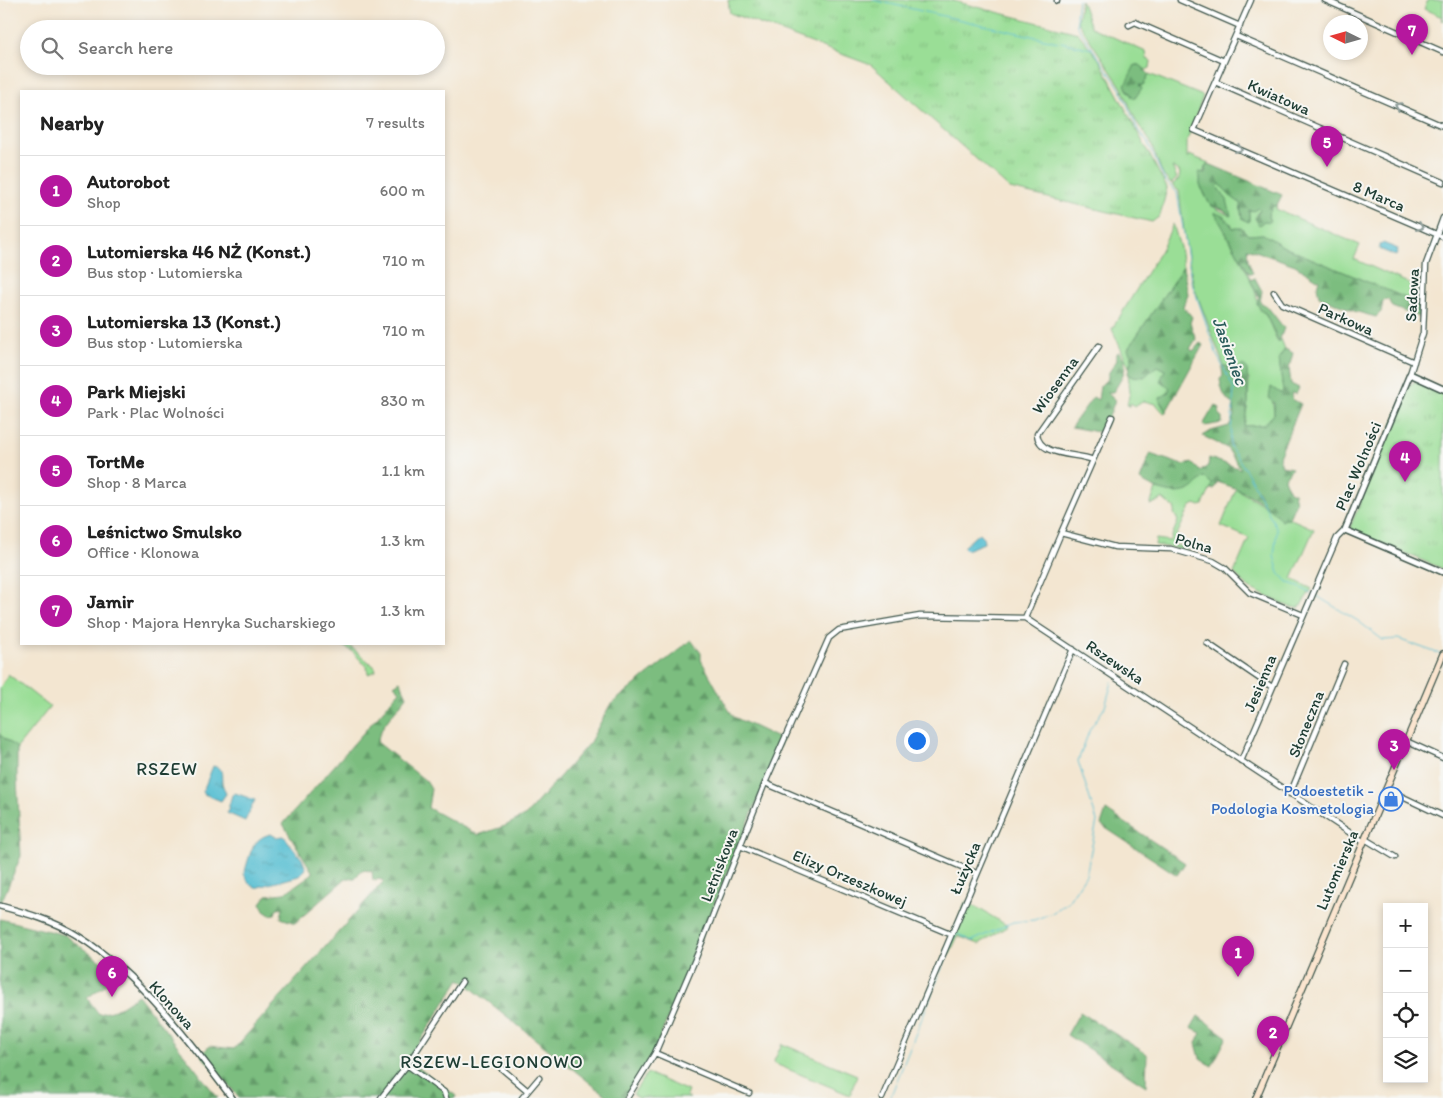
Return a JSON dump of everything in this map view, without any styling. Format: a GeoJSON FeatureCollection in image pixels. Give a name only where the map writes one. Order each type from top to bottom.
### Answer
{"type":"FeatureCollection","features":[{"type":"Feature","properties":{"kind":"main road","name":"Lutomierska"},"geometry":{"type":"LineString","coordinates":[[1256,1098],[1443,654]]}},
{"type":"Feature","properties":{"kind":"street"},"geometry":{"type":"LineString","coordinates":[[1180,0],[1240,26]]}},
{"type":"Feature","properties":{"kind":"street"},"geometry":{"type":"LineString","coordinates":[[1215,82],[1251,0]]}},
{"type":"Feature","properties":{"kind":"street"},"geometry":{"type":"LineString","coordinates":[[1326,0],[1443,52]]}},
{"type":"Feature","properties":{"kind":"street"},"geometry":{"type":"LineString","coordinates":[[1128,25],[1135,22],[1224,61]]}},
{"type":"Feature","properties":{"kind":"street"},"geometry":{"type":"LineString","coordinates":[[1236,36],[1443,126]]}},
{"type":"Feature","properties":{"kind":"street","name":"8 Marca"},"geometry":{"type":"LineString","coordinates":[[1215,82],[1194,130],[1443,237]]}},
{"type":"Feature","properties":{"kind":"street","name":"Kwiatowa"},"geometry":{"type":"LineString","coordinates":[[1215,82],[1443,182]]}},
{"type":"Feature","properties":{"kind":"street","name":"Sadowa"},"geometry":{"type":"LineString","coordinates":[[1410,374],[1423,333],[1424,271],[1443,218]]}},
{"type":"Feature","properties":{"kind":"street","name":"Parkowa"},"geometry":{"type":"LineString","coordinates":[[1274,292],[1282,304],[1414,362]]}},
{"type":"Feature","properties":{"kind":"street","name":"Wiosenna"},"geometry":{"type":"LineString","coordinates":[[1093,460],[1051,450],[1039,442],[1037,434],[1099,346]]}},
{"type":"Feature","properties":{"kind":"street"},"geometry":{"type":"LineString","coordinates":[[1410,374],[1443,389]]}},
{"type":"Feature","properties":{"kind":"street","name":"Plac Wolności"},"geometry":{"type":"LineString","coordinates":[[1410,374],[1345,530],[1443,572]]}},
{"type":"Feature","properties":{"kind":"street"},"geometry":{"type":"LineString","coordinates":[[1025,618],[1112,417]]}},
{"type":"Feature","properties":{"kind":"street"},"geometry":{"type":"LineString","coordinates":[[1303,615],[1337,538],[1345,530]]}},
{"type":"Feature","properties":{"kind":"street","name":"Polna"},"geometry":{"type":"LineString","coordinates":[[1061,533],[1116,547],[1171,548],[1212,561],[1225,568],[1250,593],[1303,615]]}},
{"type":"Feature","properties":{"kind":"street","name":"Jesienna"},"geometry":{"type":"LineString","coordinates":[[1241,761],[1303,615]]}},
{"type":"Feature","properties":{"kind":"street","name":"Letniskowa"},"geometry":{"type":"LineString","coordinates":[[629,1096],[655,1053],[697,955],[765,783],[831,635],[839,630],[909,617],[1025,618]]}},
{"type":"Feature","properties":{"kind":"street","name":"Rszewska"},"geometry":{"type":"LineString","coordinates":[[1025,618],[1290,794],[1395,858]]}},
{"type":"Feature","properties":{"kind":"street"},"geometry":{"type":"LineString","coordinates":[[1207,643],[1272,687]]}},
{"type":"Feature","properties":{"kind":"street","name":"Łużycka"},"geometry":{"type":"LineString","coordinates":[[882,1098],[950,934],[1074,649]]}},
{"type":"Feature","properties":{"kind":"street","name":"Słoneczna"},"geometry":{"type":"LineString","coordinates":[[1290,794],[1344,664]]}},
{"type":"Feature","properties":{"kind":"street"},"geometry":{"type":"LineString","coordinates":[[1406,742],[1443,758]]}},
{"type":"Feature","properties":{"kind":"street"},"geometry":{"type":"LineString","coordinates":[[765,783],[976,874]]}},
{"type":"Feature","properties":{"kind":"street"},"geometry":{"type":"LineString","coordinates":[[1386,790],[1443,816]]}},
{"type":"Feature","properties":{"kind":"street","name":"Elizy Orzeszkowej"},"geometry":{"type":"LineString","coordinates":[[740,846],[950,934]]}},
{"type":"Feature","properties":{"kind":"street","name":"Klonowa"},"geometry":{"type":"LineString","coordinates":[[0,906],[28,914],[78,936],[123,971],[150,998],[232,1098]]}},
{"type":"Feature","properties":{"kind":"street"},"geometry":{"type":"LineString","coordinates":[[381,1098],[407,1065],[462,982]]}},
{"type":"Feature","properties":{"kind":"street"},"geometry":{"type":"LineString","coordinates":[[655,1053],[749,1093]]}},
{"type":"Feature","properties":{"kind":"street"},"geometry":{"type":"LineString","coordinates":[[407,1065],[444,1092],[446,1098]]}},
{"type":"Feature","properties":{"kind":"street"},"geometry":{"type":"LineString","coordinates":[[501,1068],[528,1091]]}},
{"type":"Feature","properties":{"kind":"street"},"geometry":{"type":"LineString","coordinates":[[522,1098],[539,1078]]}},
{"type":"Feature","properties":{"kind":"street"},"geometry":{"type":"LineString","coordinates":[[629,1096],[636,1098]]}},
{"type":"Feature","properties":{"kind":"green space"},"geometry":{"type":"Polygon","coordinates":[[[728,0],[950,0],[1078,33],[1099,59],[1167,188],[1160,216],[1152,222],[1010,189],[871,65],[730,13],[728,0]]]}},
{"type":"Feature","properties":{"kind":"green space"},"geometry":{"type":"Polygon","coordinates":[[[1081,0],[1091,27],[1146,52],[1147,59],[1151,61],[1150,68],[1146,70],[1140,65],[1135,65],[1126,88],[1133,98],[1135,98],[1141,88],[1139,85],[1143,85],[1149,74],[1203,96],[1187,141],[1187,158],[1189,155],[1209,163],[1205,167],[1200,185],[1210,205],[1230,216],[1227,200],[1217,187],[1220,184],[1229,195],[1240,203],[1242,219],[1249,222],[1249,210],[1258,208],[1260,210],[1256,214],[1259,225],[1264,221],[1270,221],[1268,216],[1272,207],[1277,205],[1276,209],[1360,245],[1354,259],[1415,286],[1420,295],[1420,304],[1284,247],[1263,234],[1248,235],[1233,228],[1231,223],[1225,233],[1250,279],[1257,303],[1265,313],[1277,340],[1279,342],[1281,339],[1285,349],[1279,358],[1283,392],[1280,393],[1271,387],[1274,414],[1264,425],[1244,426],[1249,379],[1239,368],[1224,366],[1194,287],[1185,240],[1179,191],[1172,185],[1179,179],[1180,172],[1172,167],[1177,178],[1171,184],[1163,175],[1150,141],[1136,121],[1122,88],[1077,21],[1081,0]]]}},
{"type":"Feature","properties":{"kind":"green space"},"geometry":{"type":"Polygon","coordinates":[[[1428,0],[1443,0],[1443,21],[1441,20],[1442,17],[1424,9],[1428,0]]]}},
{"type":"Feature","properties":{"kind":"green space"},"geometry":{"type":"Polygon","coordinates":[[[1135,65],[1140,65],[1149,74],[1143,85],[1139,85],[1142,88],[1133,98],[1125,85],[1135,65]]]}},
{"type":"Feature","properties":{"kind":"green space"},"geometry":{"type":"Polygon","coordinates":[[[1209,164],[1282,195],[1277,205],[1272,207],[1268,216],[1270,222],[1264,221],[1259,225],[1255,218],[1260,210],[1258,208],[1254,211],[1249,210],[1249,222],[1242,219],[1240,203],[1229,195],[1220,184],[1217,187],[1227,200],[1231,216],[1222,209],[1210,205],[1200,185],[1198,174],[1199,172],[1205,173],[1205,167],[1209,164]]]}},
{"type":"Feature","properties":{"kind":"green space"},"geometry":{"type":"Polygon","coordinates":[[[1214,212],[1225,217],[1233,228],[1242,228],[1248,235],[1263,234],[1284,247],[1420,304],[1419,317],[1392,307],[1388,299],[1383,301],[1381,312],[1376,317],[1354,311],[1319,296],[1317,287],[1319,280],[1295,265],[1247,248],[1248,260],[1253,273],[1249,273],[1214,212]]]}},
{"type":"Feature","properties":{"kind":"green space"},"geometry":{"type":"Polygon","coordinates":[[[1173,224],[1180,247],[1183,267],[1128,349],[1132,357],[1129,367],[1112,329],[1161,250],[1173,224]]]}},
{"type":"Feature","properties":{"kind":"green space"},"geometry":{"type":"Polygon","coordinates":[[[1183,267],[1188,294],[1183,306],[1192,317],[1190,323],[1196,339],[1190,349],[1193,351],[1200,343],[1203,345],[1166,412],[1160,402],[1160,398],[1168,393],[1170,388],[1160,381],[1165,370],[1157,366],[1144,377],[1131,376],[1128,373],[1132,357],[1128,349],[1183,267]]]}},
{"type":"Feature","properties":{"kind":"green space"},"geometry":{"type":"Polygon","coordinates":[[[1255,278],[1262,291],[1260,302],[1267,306],[1284,328],[1279,342],[1265,313],[1261,311],[1257,303],[1259,297],[1250,280],[1255,278]]]}},
{"type":"Feature","properties":{"kind":"green space"},"geometry":{"type":"Polygon","coordinates":[[[1285,349],[1293,353],[1289,368],[1291,384],[1299,388],[1296,394],[1291,393],[1292,399],[1301,404],[1279,457],[1282,466],[1292,468],[1284,479],[1289,491],[1294,493],[1296,502],[1289,518],[1281,521],[1276,514],[1261,502],[1243,492],[1217,482],[1214,489],[1211,489],[1212,484],[1204,477],[1193,488],[1180,493],[1166,492],[1140,480],[1150,454],[1183,465],[1192,463],[1200,471],[1208,466],[1209,458],[1241,469],[1227,448],[1203,436],[1211,431],[1229,426],[1234,416],[1233,404],[1225,397],[1221,386],[1222,369],[1224,366],[1239,368],[1243,365],[1247,368],[1248,402],[1244,426],[1264,425],[1274,414],[1274,403],[1269,398],[1271,387],[1280,393],[1283,392],[1279,358],[1285,349]]]}},
{"type":"Feature","properties":{"kind":"green space"},"geometry":{"type":"Polygon","coordinates":[[[1118,352],[1125,361],[1124,372],[1113,392],[1106,392],[1115,400],[1105,428],[1098,432],[1071,427],[1093,397],[1098,400],[1100,386],[1108,378],[1108,374],[1117,360],[1118,352]]]}},
{"type":"Feature","properties":{"kind":"green space"},"geometry":{"type":"Polygon","coordinates":[[[1157,366],[1165,370],[1163,377],[1170,388],[1163,405],[1166,412],[1164,413],[1156,404],[1144,401],[1136,406],[1130,403],[1129,407],[1127,404],[1130,392],[1128,373],[1132,376],[1157,366]]]}},
{"type":"Feature","properties":{"kind":"green space"},"geometry":{"type":"Polygon","coordinates":[[[1417,380],[1443,392],[1443,569],[1352,531],[1350,527],[1408,386],[1417,380]]]}},
{"type":"Feature","properties":{"kind":"green space"},"geometry":{"type":"Polygon","coordinates":[[[1215,405],[1220,408],[1219,414],[1222,418],[1222,423],[1203,425],[1215,405]]]}},
{"type":"Feature","properties":{"kind":"green space"},"geometry":{"type":"Polygon","coordinates":[[[1204,477],[1213,484],[1203,505],[1195,504],[1190,507],[1174,541],[1174,545],[1186,547],[1188,550],[1155,545],[1156,539],[1170,541],[1178,521],[1174,513],[1175,509],[1163,499],[1150,505],[1156,489],[1174,493],[1187,491],[1204,477]]]}},
{"type":"Feature","properties":{"kind":"green space"},"geometry":{"type":"Polygon","coordinates":[[[1236,489],[1276,512],[1281,520],[1289,518],[1314,529],[1292,579],[1312,589],[1299,608],[1290,607],[1249,588],[1234,573],[1249,538],[1221,526],[1236,489]]]}},
{"type":"Feature","properties":{"kind":"green space"},"geometry":{"type":"Polygon","coordinates":[[[691,640],[701,653],[701,660],[734,717],[782,740],[651,1059],[624,1098],[609,1098],[460,979],[408,1060],[456,1096],[455,1098],[239,1098],[223,1078],[201,1056],[209,1046],[234,1049],[384,881],[379,879],[373,880],[372,871],[362,870],[355,878],[346,878],[295,923],[281,918],[283,908],[277,908],[275,914],[270,915],[264,911],[261,903],[267,895],[285,893],[313,873],[283,824],[400,691],[394,685],[400,681],[407,696],[385,723],[377,742],[426,781],[431,789],[428,808],[478,835],[505,826],[526,815],[590,742],[610,705],[691,640]]]}},
{"type":"Feature","properties":{"kind":"green space"},"geometry":{"type":"Polygon","coordinates":[[[341,645],[348,645],[375,667],[376,671],[368,674],[367,667],[352,651],[341,645]]]}},
{"type":"Feature","properties":{"kind":"green space"},"geometry":{"type":"Polygon","coordinates":[[[8,674],[50,707],[17,748],[0,735],[0,688],[8,674]]]}},
{"type":"Feature","properties":{"kind":"green space"},"geometry":{"type":"Polygon","coordinates":[[[0,735],[17,748],[21,856],[0,905],[0,735]]]}},
{"type":"Feature","properties":{"kind":"green space"},"geometry":{"type":"Polygon","coordinates":[[[1106,810],[1185,863],[1177,875],[1101,825],[1106,810]]]}},
{"type":"Feature","properties":{"kind":"green space"},"geometry":{"type":"Polygon","coordinates":[[[966,901],[1008,926],[979,944],[958,936],[949,955],[945,952],[966,901]]]}},
{"type":"Feature","properties":{"kind":"green space"},"geometry":{"type":"Polygon","coordinates":[[[0,919],[65,935],[119,975],[87,998],[99,1014],[115,1010],[138,995],[218,1098],[0,1098],[0,919]]]}},
{"type":"Feature","properties":{"kind":"green space"},"geometry":{"type":"Polygon","coordinates":[[[1080,1012],[1147,1054],[1146,1086],[1067,1035],[1080,1012]]]}},
{"type":"Feature","properties":{"kind":"green space"},"geometry":{"type":"Polygon","coordinates":[[[1198,1016],[1227,1037],[1212,1066],[1200,1058],[1196,1043],[1201,1033],[1191,1028],[1198,1016]]]}},
{"type":"Feature","properties":{"kind":"green space"},"geometry":{"type":"Polygon","coordinates":[[[782,1044],[857,1075],[850,1095],[773,1063],[782,1044]]]}},
{"type":"Feature","properties":{"kind":"green space"},"geometry":{"type":"Polygon","coordinates":[[[647,1073],[688,1091],[686,1096],[690,1098],[638,1098],[633,1094],[647,1073]]]}},
{"type":"Feature","properties":{"kind":"water"},"geometry":{"type":"Polygon","coordinates":[[[1383,243],[1398,249],[1396,256],[1379,249],[1379,244],[1383,243]]]}},
{"type":"Feature","properties":{"kind":"water"},"geometry":{"type":"Polygon","coordinates":[[[979,533],[983,537],[984,543],[966,550],[963,547],[979,533]]]}},
{"type":"Feature","properties":{"kind":"water"},"geometry":{"type":"Polygon","coordinates":[[[213,766],[219,768],[221,772],[226,794],[221,801],[204,794],[203,791],[213,766]]]}},
{"type":"Feature","properties":{"kind":"water"},"geometry":{"type":"Polygon","coordinates":[[[235,793],[255,800],[245,821],[227,813],[232,795],[235,793]]]}},
{"type":"Feature","properties":{"kind":"water"},"geometry":{"type":"Polygon","coordinates":[[[271,834],[276,837],[284,836],[302,859],[306,869],[299,876],[255,888],[249,883],[244,874],[255,844],[259,839],[271,834]]]}},
{"type":"Feature","properties":{"kind":"waterway"},"geometry":{"type":"LineString","coordinates":[[873,0],[1058,42]]}},
{"type":"Feature","properties":{"kind":"waterway","name":"Jasieniec"},"geometry":{"type":"LineString","coordinates":[[1078,0],[1077,26],[1121,90],[1138,130],[1148,143],[1165,181],[1177,192],[1192,283],[1217,355],[1234,389],[1230,446],[1247,472],[1277,529],[1274,556],[1279,573],[1286,581],[1311,593]]}},
{"type":"Feature","properties":{"kind":"waterway"},"geometry":{"type":"LineString","coordinates":[[1061,42],[1092,49]]}},
{"type":"Feature","properties":{"kind":"waterway","name":"Jasieniec"},"geometry":{"type":"LineString","coordinates":[[1315,595],[1358,621],[1383,640],[1398,639],[1440,654]]}},
{"type":"Feature","properties":{"kind":"waterway"},"geometry":{"type":"LineString","coordinates":[[890,1098],[956,933],[972,941],[1013,922],[1034,920],[1052,913],[1068,902],[1086,875],[1097,821],[1078,761],[1090,729],[1105,707],[1112,682]]}},
{"type":"Feature","properties":{"kind":"place","name":"Jamir"},"geometry":{"type":"Point","coordinates":[1412,55]}},
{"type":"Feature","properties":{"kind":"place","name":"TortMe"},"geometry":{"type":"Point","coordinates":[1327,167]}},
{"type":"Feature","properties":{"kind":"place","name":"Park Miejski"},"geometry":{"type":"Point","coordinates":[1405,482]}},
{"type":"Feature","properties":{"kind":"place","name":"Lutomierska 13 (Konst.)"},"geometry":{"type":"Point","coordinates":[1394,770]}},
{"type":"Feature","properties":{"kind":"place","name":"Podoestetik - Podologia Kosmetologia"},"geometry":{"type":"Point","coordinates":[1391,799]}},
{"type":"Feature","properties":{"kind":"place","name":"Autorobot"},"geometry":{"type":"Point","coordinates":[1238,977]}},
{"type":"Feature","properties":{"kind":"place","name":"Leśnictwo Smulsko"},"geometry":{"type":"Point","coordinates":[112,997]}},
{"type":"Feature","properties":{"kind":"place","name":"Lutomierska 46 NŻ (Konst.)"},"geometry":{"type":"Point","coordinates":[1273,1057]}},
{"type":"Feature","properties":{"kind":"district","name":"RSZEW"},"geometry":{"type":"Point","coordinates":[167,769]}},
{"type":"Feature","properties":{"kind":"district","name":"RSZEW-LEGIONOWO"},"geometry":{"type":"Point","coordinates":[492,1062]}}]}
